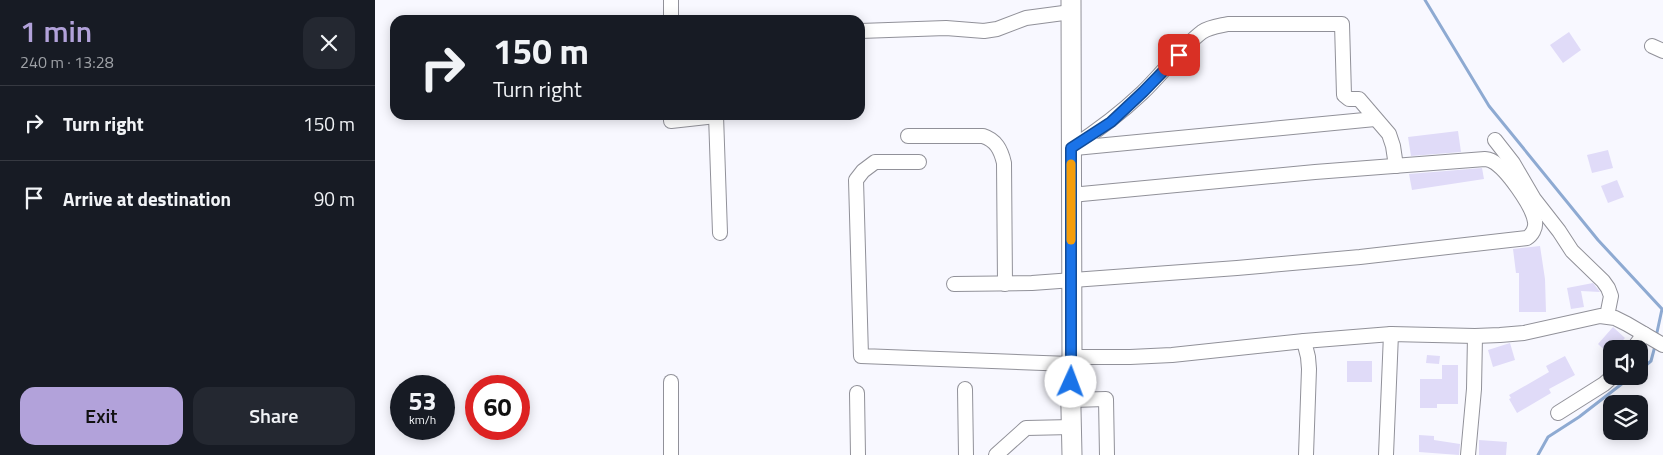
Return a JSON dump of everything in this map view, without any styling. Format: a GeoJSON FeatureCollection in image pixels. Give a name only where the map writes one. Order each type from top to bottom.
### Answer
{"type":"FeatureCollection","features":[{"type":"Feature","properties":{"kind":"main road"},"geometry":{"type":"LineString","coordinates":[[1071,6],[1072,455]]}},
{"type":"Feature","properties":{"kind":"street"},"geometry":{"type":"LineString","coordinates":[[671,0],[671,15]]}},
{"type":"Feature","properties":{"kind":"street"},"geometry":{"type":"LineString","coordinates":[[865,31],[946,28],[984,31],[997,29],[1026,18],[1071,6]]}},
{"type":"Feature","properties":{"kind":"street"},"geometry":{"type":"LineString","coordinates":[[1071,148],[1117,116],[1203,32],[1212,27],[1228,24],[1342,24],[1344,96],[1349,99],[1359,99],[1389,134],[1396,166]]}},
{"type":"Feature","properties":{"kind":"street"},"geometry":{"type":"LineString","coordinates":[[1071,148],[1375,119]]}},
{"type":"Feature","properties":{"kind":"street"},"geometry":{"type":"LineString","coordinates":[[716,120],[720,232]]}},
{"type":"Feature","properties":{"kind":"street"},"geometry":{"type":"LineString","coordinates":[[907,136],[983,136],[991,139],[997,145],[1004,163],[1005,284]]}},
{"type":"Feature","properties":{"kind":"street"},"geometry":{"type":"LineString","coordinates":[[1495,140],[1513,163],[1534,199],[1572,251],[1609,288],[1611,296],[1607,316]]}},
{"type":"Feature","properties":{"kind":"street"},"geometry":{"type":"LineString","coordinates":[[954,284],[1005,284],[1071,280],[1360,258],[1527,238],[1533,231],[1536,223],[1526,199],[1514,182],[1492,160],[1485,159],[1071,195]]}},
{"type":"Feature","properties":{"kind":"street"},"geometry":{"type":"LineString","coordinates":[[919,162],[875,162],[863,171],[856,180],[861,356],[1071,361],[1172,354],[1391,334],[1475,336],[1525,333],[1593,316],[1607,316],[1627,324],[1654,340]]}},
{"type":"Feature","properties":{"kind":"street"},"geometry":{"type":"LineString","coordinates":[[1386,455],[1391,334]]}},
{"type":"Feature","properties":{"kind":"street"},"geometry":{"type":"LineString","coordinates":[[1468,455],[1474,389],[1475,336]]}},
{"type":"Feature","properties":{"kind":"street"},"geometry":{"type":"LineString","coordinates":[[1304,341],[1309,369],[1306,455]]}},
{"type":"Feature","properties":{"kind":"street"},"geometry":{"type":"LineString","coordinates":[[671,382],[671,455]]}},
{"type":"Feature","properties":{"kind":"street"},"geometry":{"type":"LineString","coordinates":[[1557,413],[1603,385]]}},
{"type":"Feature","properties":{"kind":"street"},"geometry":{"type":"LineString","coordinates":[[965,389],[966,455]]}},
{"type":"Feature","properties":{"kind":"street"},"geometry":{"type":"LineString","coordinates":[[857,393],[858,455]]}},
{"type":"Feature","properties":{"kind":"street"},"geometry":{"type":"LineString","coordinates":[[1072,400],[1106,400],[1107,455]]}},
{"type":"Feature","properties":{"kind":"street"},"geometry":{"type":"LineString","coordinates":[[996,455],[1026,428],[1072,427]]}},
{"type":"Feature","properties":{"kind":"building"},"geometry":{"type":"Polygon","coordinates":[[[1569,32],[1581,50],[1563,63],[1550,45],[1569,32]]]}},
{"type":"Feature","properties":{"kind":"building"},"geometry":{"type":"Polygon","coordinates":[[[1458,131],[1461,152],[1411,156],[1408,137],[1458,131]]]}},
{"type":"Feature","properties":{"kind":"building"},"geometry":{"type":"Polygon","coordinates":[[[1608,150],[1613,168],[1592,173],[1587,155],[1608,150]]]}},
{"type":"Feature","properties":{"kind":"building"},"geometry":{"type":"Polygon","coordinates":[[[1482,168],[1484,179],[1412,190],[1409,174],[1482,168]]]}},
{"type":"Feature","properties":{"kind":"building"},"geometry":{"type":"Polygon","coordinates":[[[1617,180],[1624,197],[1608,203],[1601,186],[1617,180]]]}},
{"type":"Feature","properties":{"kind":"building"},"geometry":{"type":"Polygon","coordinates":[[[1540,246],[1545,279],[1546,312],[1519,312],[1519,273],[1516,273],[1513,249],[1540,246]]]}},
{"type":"Feature","properties":{"kind":"building"},"geometry":{"type":"Polygon","coordinates":[[[1593,283],[1600,292],[1581,291],[1584,307],[1571,309],[1567,288],[1593,283]]]}},
{"type":"Feature","properties":{"kind":"building"},"geometry":{"type":"Polygon","coordinates":[[[1613,327],[1625,338],[1623,340],[1603,340],[1603,349],[1598,344],[1613,327]]]}},
{"type":"Feature","properties":{"kind":"building"},"geometry":{"type":"Polygon","coordinates":[[[1510,343],[1515,360],[1493,367],[1488,350],[1510,343]]]}},
{"type":"Feature","properties":{"kind":"building"},"geometry":{"type":"Polygon","coordinates":[[[1427,355],[1440,356],[1439,364],[1426,363],[1427,355]]]}},
{"type":"Feature","properties":{"kind":"building"},"geometry":{"type":"Polygon","coordinates":[[[1565,356],[1575,375],[1549,389],[1551,393],[1517,413],[1509,399],[1511,398],[1509,395],[1549,372],[1546,366],[1565,356]]]}},
{"type":"Feature","properties":{"kind":"building"},"geometry":{"type":"Polygon","coordinates":[[[1347,361],[1372,361],[1372,382],[1347,382],[1347,361]]]}},
{"type":"Feature","properties":{"kind":"building"},"geometry":{"type":"Polygon","coordinates":[[[1442,365],[1458,365],[1458,404],[1437,404],[1437,408],[1420,408],[1420,379],[1442,379],[1442,365]]]}},
{"type":"Feature","properties":{"kind":"building"},"geometry":{"type":"Polygon","coordinates":[[[1419,435],[1434,436],[1434,440],[1460,444],[1459,455],[1419,452],[1419,435]]]}},
{"type":"Feature","properties":{"kind":"building"},"geometry":{"type":"Polygon","coordinates":[[[1479,440],[1507,442],[1506,455],[1479,455],[1479,440]]]}},
{"type":"Feature","properties":{"kind":"waterway"},"geometry":{"type":"LineString","coordinates":[[1425,0],[1489,106],[1598,240],[1662,309],[1656,337]]}},
{"type":"Feature","properties":{"kind":"waterway"},"geometry":{"type":"LineString","coordinates":[[1648,364],[1651,361],[1655,346]]}},
{"type":"Feature","properties":{"kind":"waterway"},"geometry":{"type":"LineString","coordinates":[[1538,455],[1548,437],[1579,417],[1620,385]]}},
{"type":"Feature","properties":{"kind":"slow traffic"},"geometry":{"type":"LineString","coordinates":[[1071,164],[1071,240]]}},
{"type":"Feature","properties":{"kind":"route"},"geometry":{"type":"LineString","coordinates":[[1071,382],[1071,148],[1111,122],[1179,55]]}}]}
